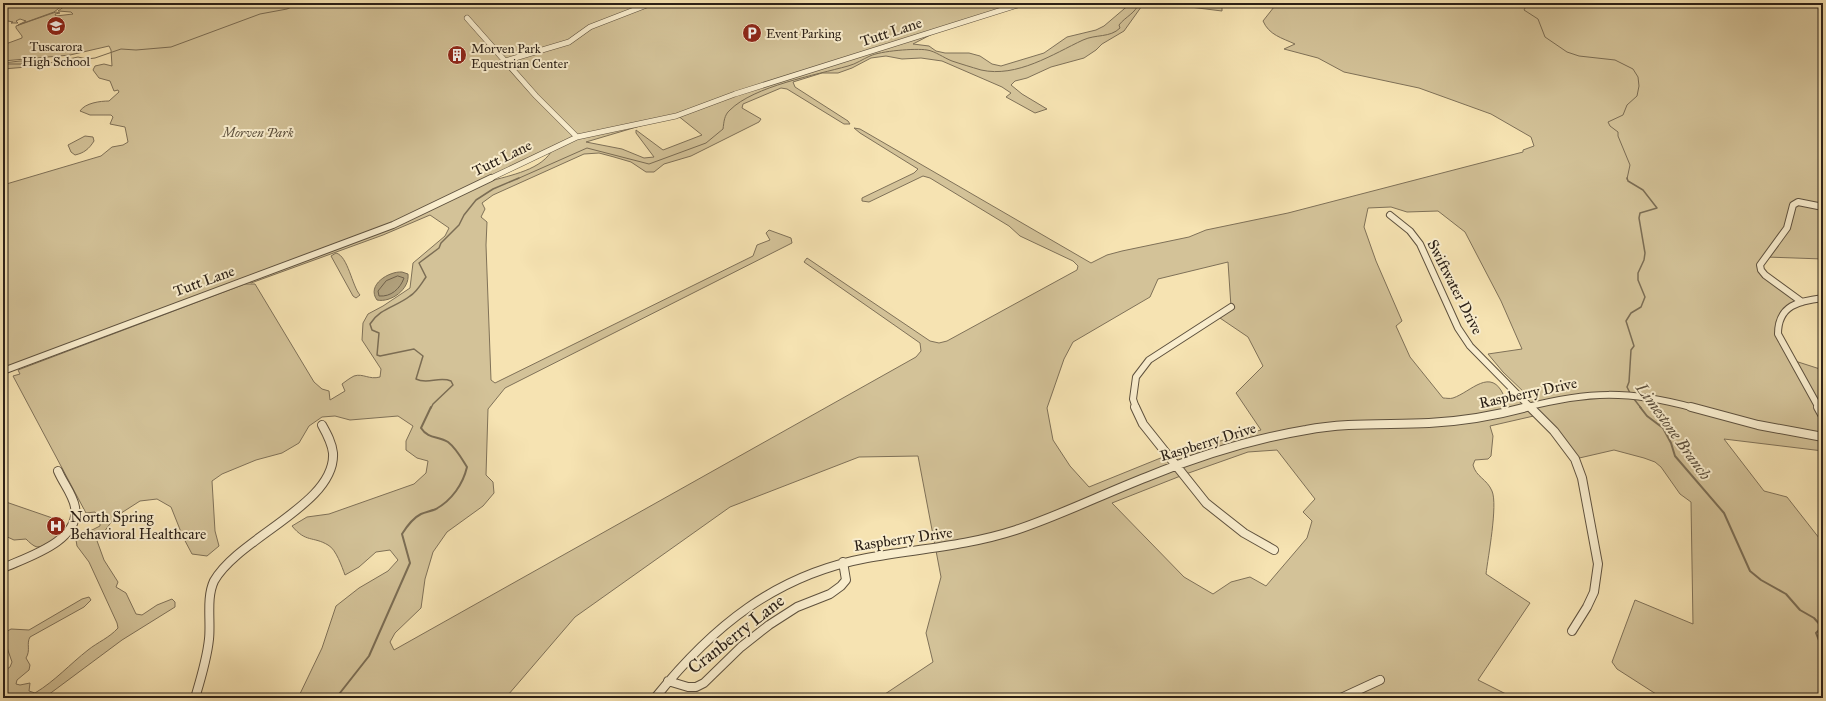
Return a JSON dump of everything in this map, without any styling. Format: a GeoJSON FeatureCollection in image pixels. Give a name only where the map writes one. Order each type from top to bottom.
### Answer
{"type":"FeatureCollection","features":[{"type":"Feature","properties":{"kind":"street"},"geometry":{"type":"LineString","coordinates":[[505,61],[569,42],[590,27],[642,4],[652,3]]}},
{"type":"Feature","properties":{"kind":"street","name":"Tutt Lane"},"geometry":{"type":"LineString","coordinates":[[3,371],[130,322],[393,226],[576,137],[649,123],[676,116],[735,94],[1024,3]]}},
{"type":"Feature","properties":{"kind":"street"},"geometry":{"type":"LineString","coordinates":[[467,18],[576,137]]}},
{"type":"Feature","properties":{"kind":"street"},"geometry":{"type":"LineString","coordinates":[[1802,302],[1765,275],[1761,270],[1760,264],[1787,228],[1793,205],[1798,202],[1823,207]]}},
{"type":"Feature","properties":{"kind":"street","name":"Swiftwater Drive"},"geometry":{"type":"LineString","coordinates":[[1390,215],[1410,231],[1420,244],[1458,328],[1470,346],[1554,431],[1575,459],[1582,478],[1598,564],[1598,576],[1594,596],[1572,631]]}},
{"type":"Feature","properties":{"kind":"street"},"geometry":{"type":"LineString","coordinates":[[1823,298],[1795,303],[1780,317],[1777,325],[1778,334],[1823,416]]}},
{"type":"Feature","properties":{"kind":"street"},"geometry":{"type":"LineString","coordinates":[[1231,307],[1155,356],[1144,365],[1136,377],[1133,399],[1138,416],[1197,492],[1218,513],[1244,533],[1274,550]]}},
{"type":"Feature","properties":{"kind":"street","name":"Raspberry Drive"},"geometry":{"type":"LineString","coordinates":[[656,698],[668,681],[707,639],[746,607],[789,583],[843,562],[870,556],[955,546],[1000,535],[1046,519],[1176,466],[1260,440],[1308,429],[1346,425],[1451,422],[1488,417],[1582,395],[1626,394],[1682,404],[1771,428],[1823,437]]}},
{"type":"Feature","properties":{"kind":"street"},"geometry":{"type":"LineString","coordinates":[[195,698],[206,661],[209,638],[210,599],[214,582],[230,562],[248,545],[312,498],[321,489],[329,476],[334,462],[330,437],[322,425]]}},
{"type":"Feature","properties":{"kind":"street"},"geometry":{"type":"LineString","coordinates":[[3,568],[51,546],[64,538],[71,530],[76,517],[75,508],[58,471]]}},
{"type":"Feature","properties":{"kind":"street","name":"Cranberry Lane"},"geometry":{"type":"LineString","coordinates":[[668,681],[684,687],[694,688],[710,679],[747,641],[774,621],[796,607],[835,592],[842,587],[846,580],[843,562]]}},
{"type":"Feature","properties":{"kind":"street"},"geometry":{"type":"LineString","coordinates":[[1342,698],[1380,680]]}},
{"type":"Feature","properties":{"kind":"green space"},"geometry":{"type":"Polygon","coordinates":[[[3,3],[66,3],[54,12],[18,25],[26,21],[20,19],[16,21],[18,23],[11,23],[13,22],[3,20],[3,3]]]}},
{"type":"Feature","properties":{"kind":"green space","name":"Morven Park"},"geometry":{"type":"Polygon","coordinates":[[[69,3],[1021,3],[936,32],[913,44],[929,46],[936,51],[945,53],[969,53],[980,56],[992,64],[1001,66],[1044,53],[1067,37],[1096,30],[1104,26],[1131,3],[1144,3],[1124,31],[1102,44],[1084,58],[1051,67],[1027,78],[1015,81],[1011,85],[1022,94],[1047,109],[1035,113],[1006,97],[1011,93],[1002,87],[942,61],[921,58],[902,59],[886,56],[871,58],[852,68],[838,73],[822,73],[793,82],[795,87],[848,121],[850,124],[844,124],[787,89],[781,88],[743,104],[742,108],[761,119],[759,122],[691,156],[664,164],[654,172],[646,172],[631,162],[599,153],[584,154],[493,195],[482,203],[485,209],[481,217],[487,222],[486,245],[491,380],[495,383],[753,256],[757,245],[770,240],[766,233],[769,230],[791,238],[792,243],[505,388],[488,409],[486,475],[493,482],[494,493],[483,506],[447,532],[433,552],[425,579],[421,608],[395,633],[390,642],[394,650],[916,357],[921,351],[920,343],[804,262],[807,258],[930,341],[939,343],[947,341],[1077,270],[1078,266],[1073,261],[1020,236],[1009,226],[930,178],[923,176],[869,202],[862,201],[862,198],[914,173],[918,169],[854,128],[860,129],[1091,263],[1107,255],[1122,251],[1189,237],[1206,230],[1288,213],[1523,152],[1523,150],[1534,146],[1531,137],[1491,114],[1419,88],[1344,72],[1318,58],[1284,49],[1295,44],[1272,33],[1263,21],[1274,7],[1272,3],[1823,3],[1823,259],[1766,257],[1761,270],[1802,302],[1795,303],[1777,325],[1792,360],[1823,370],[1823,451],[1724,439],[1764,491],[1787,497],[1823,543],[1823,698],[1655,698],[1656,694],[1617,669],[1612,662],[1635,600],[1693,624],[1691,502],[1680,494],[1661,467],[1655,462],[1614,450],[1575,459],[1538,415],[1490,426],[1493,436],[1491,456],[1488,459],[1475,460],[1473,465],[1474,469],[1490,487],[1494,498],[1493,519],[1486,574],[1530,603],[1478,680],[1514,698],[883,698],[882,696],[933,662],[926,633],[941,577],[918,456],[859,457],[730,507],[575,617],[508,695],[503,698],[298,698],[322,648],[336,606],[359,588],[388,571],[398,560],[390,550],[376,552],[359,567],[345,575],[334,550],[331,547],[323,542],[301,535],[292,526],[307,517],[329,514],[414,484],[426,473],[428,461],[417,458],[406,450],[406,441],[413,426],[398,416],[350,420],[335,416],[322,417],[309,426],[299,443],[282,453],[256,460],[222,474],[212,481],[215,531],[219,546],[207,556],[192,554],[183,537],[171,507],[157,499],[140,501],[115,517],[101,536],[96,538],[104,560],[118,582],[116,587],[126,593],[136,614],[142,615],[157,605],[172,599],[175,602],[175,607],[122,640],[44,698],[3,698],[3,672],[10,667],[12,662],[3,636],[4,633],[11,629],[29,630],[82,599],[89,597],[91,600],[84,607],[30,637],[26,658],[30,665],[29,670],[17,680],[16,684],[20,685],[30,683],[29,691],[35,693],[118,628],[89,562],[77,546],[76,540],[78,537],[100,526],[100,523],[95,512],[86,513],[13,376],[20,374],[18,370],[245,284],[255,284],[314,382],[322,389],[329,391],[330,400],[345,391],[342,384],[354,376],[360,375],[373,378],[380,377],[381,369],[362,340],[363,323],[368,314],[410,288],[413,263],[445,236],[449,228],[430,215],[383,235],[251,283],[247,278],[3,372],[3,185],[101,156],[112,147],[123,145],[128,142],[125,127],[110,124],[113,117],[111,115],[90,115],[80,111],[89,104],[109,101],[119,92],[118,90],[114,91],[110,81],[99,78],[93,70],[95,66],[104,64],[112,66],[111,50],[109,46],[70,55],[3,61],[3,45],[22,38],[16,26],[56,12],[60,13],[55,14],[56,16],[73,14],[71,12],[58,11],[69,3]],[[677,115],[586,142],[622,149],[644,158],[654,157],[636,133],[636,130],[663,150],[702,135],[677,115]],[[551,152],[536,157],[484,183],[530,169],[545,159],[551,152]],[[1391,207],[1368,208],[1364,227],[1376,261],[1402,321],[1396,326],[1410,357],[1443,398],[1453,398],[1487,382],[1493,383],[1499,387],[1504,396],[1504,403],[1527,395],[1503,372],[1488,354],[1522,349],[1501,301],[1465,232],[1438,211],[1407,212],[1391,207]],[[1228,262],[1158,279],[1150,297],[1073,342],[1064,359],[1047,408],[1053,440],[1070,466],[1089,487],[1168,455],[1261,430],[1236,393],[1263,366],[1248,337],[1217,316],[1231,307],[1228,262]],[[1277,450],[1248,452],[1183,475],[1112,503],[1184,577],[1213,594],[1231,582],[1250,577],[1266,586],[1307,538],[1312,521],[1303,512],[1315,499],[1277,450]]]}},
{"type":"Feature","properties":{"kind":"green space"},"geometry":{"type":"Polygon","coordinates":[[[1189,3],[1222,3],[1222,11],[1190,7],[1189,3]]]}},
{"type":"Feature","properties":{"kind":"green space"},"geometry":{"type":"Polygon","coordinates":[[[41,61],[45,62],[45,64],[39,66],[3,69],[3,63],[41,61]]]}},
{"type":"Feature","properties":{"kind":"green space"},"geometry":{"type":"Polygon","coordinates":[[[85,136],[93,137],[94,141],[86,150],[75,155],[71,152],[68,145],[85,136]]]}},
{"type":"Feature","properties":{"kind":"green space"},"geometry":{"type":"Polygon","coordinates":[[[336,253],[340,255],[347,265],[360,295],[356,298],[353,296],[331,256],[336,253]]]}},
{"type":"Feature","properties":{"kind":"green space"},"geometry":{"type":"Polygon","coordinates":[[[3,502],[64,522],[66,529],[45,545],[37,547],[26,539],[14,540],[3,535],[3,502]]]}},
{"type":"Feature","properties":{"kind":"water"},"geometry":{"type":"Polygon","coordinates":[[[402,272],[408,274],[408,280],[403,290],[388,299],[377,300],[374,294],[374,289],[380,280],[385,276],[402,272]]]}},
{"type":"Feature","properties":{"kind":"waterway"},"geometry":{"type":"LineString","coordinates":[[3,64],[45,64],[78,57],[87,59],[95,58],[121,49],[136,50],[171,47],[260,14],[287,9],[300,3]]}},
{"type":"Feature","properties":{"kind":"waterway"},"geometry":{"type":"LineString","coordinates":[[517,179],[587,148],[649,164],[706,143],[723,129],[728,112],[754,94],[786,82],[851,65],[875,54],[890,51],[922,49],[933,52],[952,61],[981,70],[994,72],[1021,68],[1047,58],[1088,38],[1107,35],[1116,31],[1120,28],[1119,25],[1121,22],[1135,10],[1139,3]]}},
{"type":"Feature","properties":{"kind":"waterway","name":"Limestone Branch"},"geometry":{"type":"LineString","coordinates":[[1530,3],[1527,4],[1524,10],[1538,19],[1545,37],[1567,52],[1579,56],[1615,60],[1633,69],[1638,77],[1639,86],[1637,96],[1627,105],[1623,115],[1608,122],[1610,126],[1618,132],[1618,136],[1630,165],[1627,178]]}},
{"type":"Feature","properties":{"kind":"waterway"},"geometry":{"type":"LineString","coordinates":[[431,408],[433,404],[453,385],[451,381],[442,379],[420,381],[416,379],[423,356],[414,349],[380,356],[377,355],[379,333],[372,330],[370,324],[378,314],[405,300],[417,290],[426,277],[419,263],[439,248],[441,243],[459,225],[464,215],[476,200],[493,189],[519,178]]}},
{"type":"Feature","properties":{"kind":"waterway","name":"Limestone Branch"},"geometry":{"type":"LineString","coordinates":[[1627,178],[1628,181],[1643,190],[1657,208],[1640,213],[1639,218],[1645,253],[1644,260],[1638,273],[1638,280],[1645,297],[1641,307],[1631,313],[1626,321],[1634,346],[1631,350],[1629,382],[1627,387],[1630,393]]}},
{"type":"Feature","properties":{"kind":"waterway","name":"Limestone Branch"},"geometry":{"type":"LineString","coordinates":[[1634,399],[1641,408]]}},
{"type":"Feature","properties":{"kind":"waterway"},"geometry":{"type":"LineString","coordinates":[[336,698],[369,656],[410,563],[402,534],[410,522],[415,518],[423,513],[436,509],[452,496],[460,485],[467,467],[451,444],[427,434],[421,428],[431,407]]}},
{"type":"Feature","properties":{"kind":"waterway","name":"Limestone Branch"},"geometry":{"type":"LineString","coordinates":[[1640,407],[1647,416],[1663,428],[1671,443],[1675,456],[1724,513],[1750,571],[1761,580],[1786,594],[1800,610],[1814,618],[1822,627],[1816,633],[1820,643],[1823,645]]}},
{"type":"Feature","properties":{"kind":"place","name":"Tuscarora High School"},"geometry":{"type":"Point","coordinates":[56,26]}},
{"type":"Feature","properties":{"kind":"place","name":"Event Parking"},"geometry":{"type":"Point","coordinates":[752,33]}},
{"type":"Feature","properties":{"kind":"place","name":"Morven Park Equestrian Center"},"geometry":{"type":"Point","coordinates":[457,55]}},
{"type":"Feature","properties":{"kind":"place","name":"North Spring Behavioral Healthcare"},"geometry":{"type":"Point","coordinates":[56,526]}}]}
